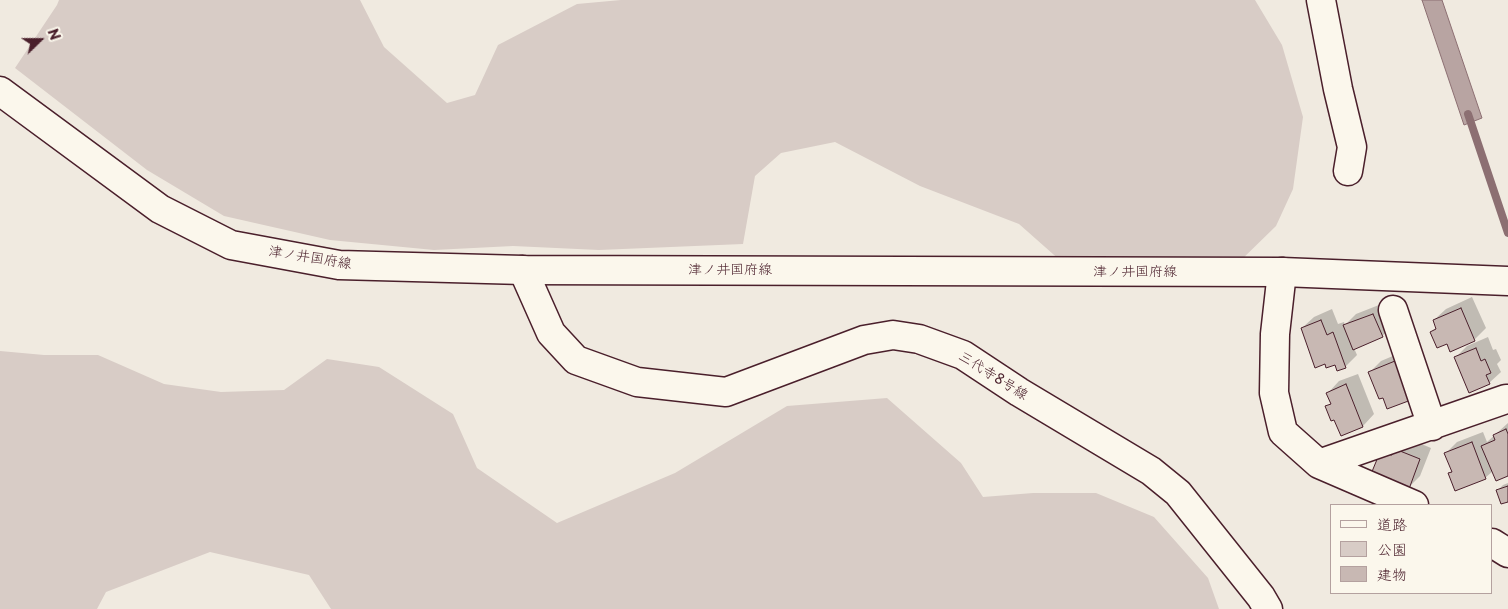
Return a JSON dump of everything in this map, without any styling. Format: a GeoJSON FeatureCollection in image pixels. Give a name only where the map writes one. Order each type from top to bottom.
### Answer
{"type":"FeatureCollection","features":[{"type":"Feature","properties":{"kind":"street"},"geometry":{"type":"LineString","coordinates":[[1321,0],[1338,89],[1352,147],[1348,172]]}},
{"type":"Feature","properties":{"kind":"street","name":"津ノ井国府線"},"geometry":{"type":"LineString","coordinates":[[0,92],[160,209],[231,245],[339,265],[523,270],[1282,272],[1508,281]]}},
{"type":"Feature","properties":{"kind":"street","name":"三代寺8号線"},"geometry":{"type":"LineString","coordinates":[[523,270],[550,334],[576,360],[637,382],[726,392],[864,340],[893,336],[919,339],[963,355],[1019,392],[1150,471],[1178,493],[1261,597],[1268,609]]}},
{"type":"Feature","properties":{"kind":"street"},"geometry":{"type":"LineString","coordinates":[[1282,272],[1275,334],[1274,393],[1283,432],[1319,464],[1412,504]]}},
{"type":"Feature","properties":{"kind":"street"},"geometry":{"type":"LineString","coordinates":[[1393,310],[1432,426]]}},
{"type":"Feature","properties":{"kind":"street"},"geometry":{"type":"LineString","coordinates":[[1319,464],[1506,399]]}},
{"type":"Feature","properties":{"kind":"street"},"geometry":{"type":"LineString","coordinates":[[1493,544],[1508,553]]}},
{"type":"Feature","properties":{"kind":"green space"},"geometry":{"type":"Polygon","coordinates":[[[59,0],[360,0],[384,47],[447,103],[475,95],[498,45],[577,4],[621,0],[1255,0],[1282,45],[1303,117],[1293,189],[1276,226],[1235,266],[1062,262],[1019,224],[920,186],[835,142],[781,153],[755,176],[743,244],[599,250],[513,246],[434,250],[330,240],[224,216],[147,170],[15,68],[59,0]]]}},
{"type":"Feature","properties":{"kind":"green space"},"geometry":{"type":"Polygon","coordinates":[[[0,351],[44,355],[98,355],[164,384],[221,392],[284,390],[327,359],[379,367],[453,414],[477,468],[557,523],[675,473],[787,406],[887,398],[961,463],[983,497],[1033,493],[1096,493],[1154,517],[1208,578],[1219,609],[331,609],[309,575],[210,552],[106,592],[97,609],[0,609],[0,351]]]}},
{"type":"Feature","properties":{"kind":"shaded area"},"geometry":{"type":"Polygon","coordinates":[[[1422,0],[1442,0],[1482,118],[1464,125],[1422,0]]]}},
{"type":"Feature","properties":{"kind":"building"},"geometry":{"type":"Polygon","coordinates":[[[1461,308],[1475,341],[1450,352],[1447,344],[1437,348],[1430,332],[1436,329],[1433,320],[1461,308]]]}},
{"type":"Feature","properties":{"kind":"building"},"geometry":{"type":"Polygon","coordinates":[[[1373,314],[1383,337],[1353,350],[1343,325],[1373,314]]]}},
{"type":"Feature","properties":{"kind":"building"},"geometry":{"type":"Polygon","coordinates":[[[1321,320],[1327,335],[1333,332],[1346,368],[1337,371],[1335,365],[1326,368],[1325,364],[1315,368],[1301,328],[1321,320]]]}},
{"type":"Feature","properties":{"kind":"building"},"geometry":{"type":"Polygon","coordinates":[[[1476,348],[1481,361],[1485,359],[1491,373],[1486,375],[1490,384],[1469,393],[1454,357],[1476,348]]]}},
{"type":"Feature","properties":{"kind":"building"},"geometry":{"type":"Polygon","coordinates":[[[1395,361],[1411,400],[1387,409],[1383,398],[1379,399],[1368,372],[1395,361]]]}},
{"type":"Feature","properties":{"kind":"building"},"geometry":{"type":"Polygon","coordinates":[[[1346,384],[1363,427],[1341,436],[1334,420],[1331,421],[1325,406],[1331,404],[1326,393],[1346,384]]]}},
{"type":"Feature","properties":{"kind":"building"},"geometry":{"type":"Polygon","coordinates":[[[1506,429],[1508,434],[1508,476],[1496,481],[1481,446],[1495,440],[1493,435],[1506,429]]]}},
{"type":"Feature","properties":{"kind":"building"},"geometry":{"type":"Polygon","coordinates":[[[1472,442],[1486,479],[1455,491],[1448,473],[1452,472],[1444,453],[1472,442]]]}},
{"type":"Feature","properties":{"kind":"building"},"geometry":{"type":"Polygon","coordinates":[[[1395,449],[1420,459],[1409,489],[1371,474],[1378,457],[1387,454],[1392,455],[1395,449]]]}},
{"type":"Feature","properties":{"kind":"building"},"geometry":{"type":"Polygon","coordinates":[[[1508,486],[1508,502],[1501,504],[1496,490],[1508,486]]]}},
{"type":"Feature","properties":{"kind":"waterway"},"geometry":{"type":"LineString","coordinates":[[1468,114],[1508,233]]}}]}
